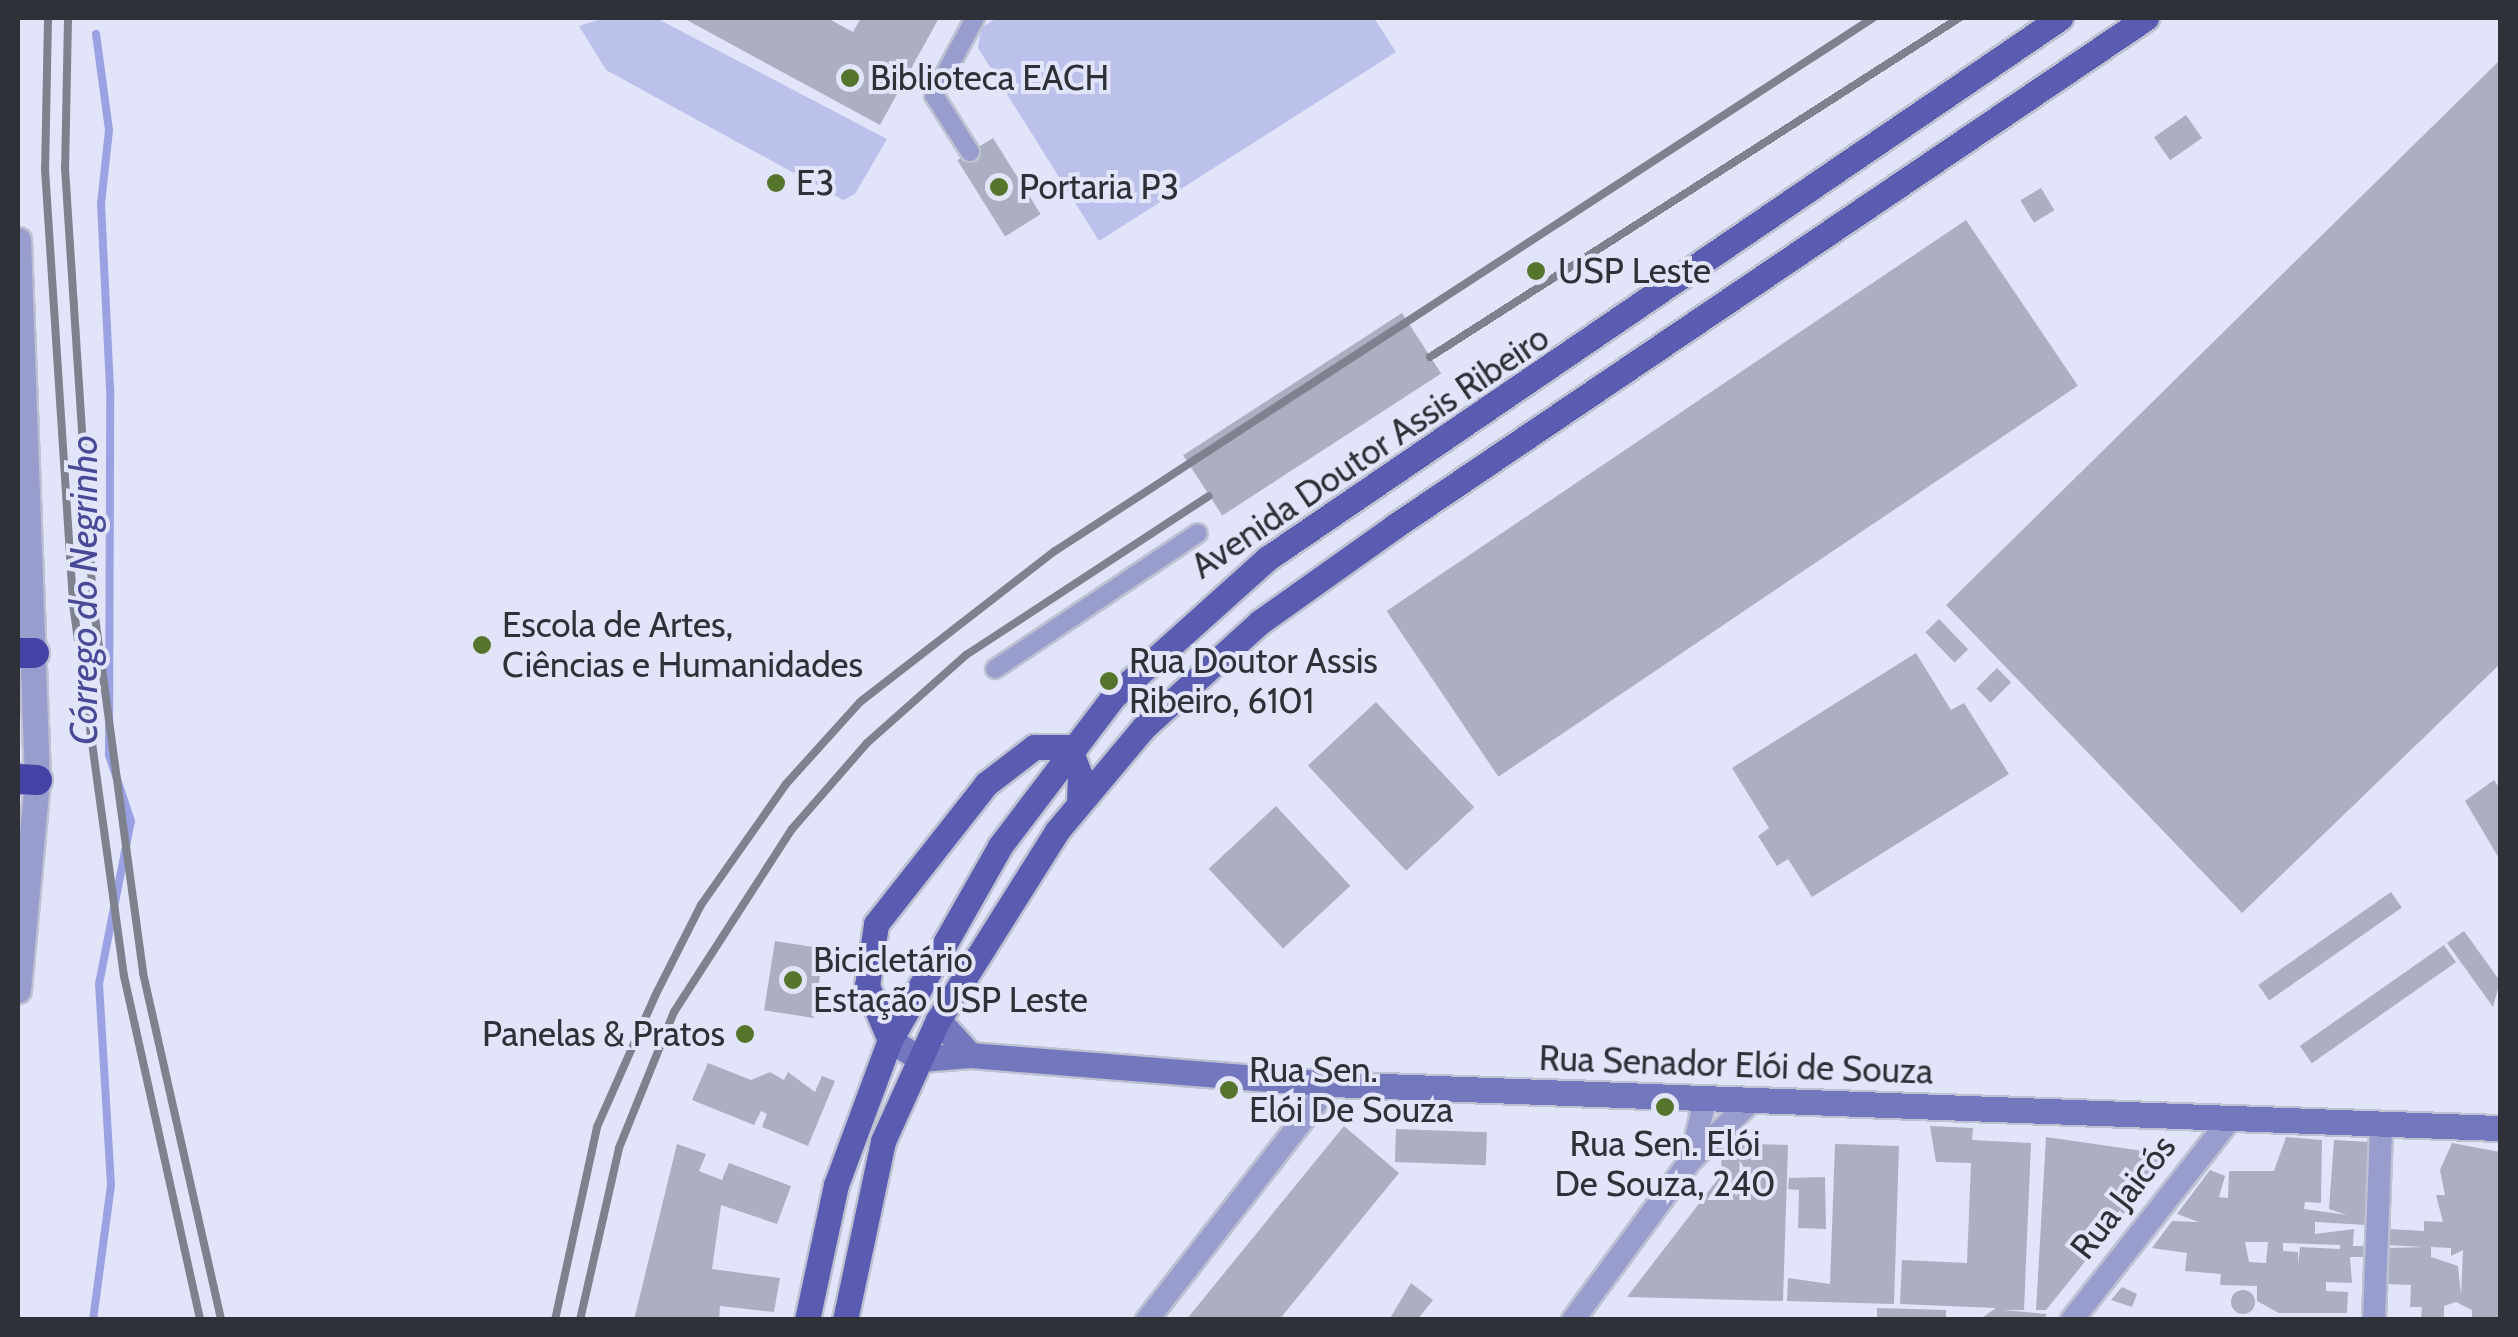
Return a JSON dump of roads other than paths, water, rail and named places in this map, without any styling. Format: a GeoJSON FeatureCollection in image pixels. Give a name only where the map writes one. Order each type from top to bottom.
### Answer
{"type":"FeatureCollection","features":[{"type":"Feature","properties":{"kind":"main road","name":"Avenida Doutor Assis Ribeiro"},"geometry":{"type":"LineString","coordinates":[[807,1320],[836,1185],[890,1040],[965,903],[1069,746],[1186,623],[1268,558],[2060,18]]}},
{"type":"Feature","properties":{"kind":"main road"},"geometry":{"type":"LineString","coordinates":[[844,1320],[883,1141],[938,1020],[1078,804],[1143,728],[1260,622],[1394,526],[2146,18]]}},
{"type":"Feature","properties":{"kind":"main road"},"geometry":{"type":"LineString","coordinates":[[920,1058],[890,1040],[867,986],[876,924],[986,784],[1034,747],[1069,746],[1080,774],[1078,804]]}},
{"type":"Feature","properties":{"kind":"main road"},"geometry":{"type":"LineString","coordinates":[[938,1020],[970,1055]]}},
{"type":"Feature","properties":{"kind":"main road","name":"Rua Senador Elói de Souza"},"geometry":{"type":"LineString","coordinates":[[920,1058],[970,1055],[1331,1084],[2500,1128]]}},
{"type":"Feature","properties":{"kind":"street"},"geometry":{"type":"LineString","coordinates":[[970,152],[934,95],[976,18]]}},
{"type":"Feature","properties":{"kind":"street"},"geometry":{"type":"LineString","coordinates":[[18,240],[28,474],[27,779],[18,990]]}},
{"type":"Feature","properties":{"kind":"street"},"geometry":{"type":"LineString","coordinates":[[18,440],[28,474]]}},
{"type":"Feature","properties":{"kind":"street"},"geometry":{"type":"LineString","coordinates":[[995,669],[1198,534]]}},
{"type":"Feature","properties":{"kind":"street"},"geometry":{"type":"LineString","coordinates":[[1147,1320],[1331,1084]]}},
{"type":"Feature","properties":{"kind":"street"},"geometry":{"type":"LineString","coordinates":[[1691,1160],[1704,1100]]}},
{"type":"Feature","properties":{"kind":"street"},"geometry":{"type":"LineString","coordinates":[[1573,1320],[1691,1160],[1750,1102]]}},
{"type":"Feature","properties":{"kind":"street","name":"Rua Jaicós"},"geometry":{"type":"LineString","coordinates":[[2072,1320],[2230,1119]]}},
{"type":"Feature","properties":{"kind":"street"},"geometry":{"type":"LineString","coordinates":[[2374,1320],[2381,1126]]}},
{"type":"Feature","properties":{"kind":"waterway","name":"Córrego do Negrinho"},"geometry":{"type":"LineString","coordinates":[[93,1320],[111,1185],[99,984],[131,821],[109,755],[110,388],[101,204],[109,130],[96,34]]}},
{"type":"Feature","properties":{"kind":"railway"},"geometry":{"type":"LineString","coordinates":[[48,18],[45,169],[73,604],[124,976],[200,1320]]}},
{"type":"Feature","properties":{"kind":"railway"},"geometry":{"type":"LineString","coordinates":[[68,18],[65,168],[93,602],[143,973],[221,1320]]}},
{"type":"Feature","properties":{"kind":"railway"},"geometry":{"type":"LineString","coordinates":[[555,1320],[597,1127],[655,996],[701,905],[786,784],[860,702],[1055,551],[1873,18]]}},
{"type":"Feature","properties":{"kind":"railway"},"geometry":{"type":"LineString","coordinates":[[1430,357],[1959,18]]}},
{"type":"Feature","properties":{"kind":"railway"},"geometry":{"type":"LineString","coordinates":[[580,1320],[619,1148],[674,1012],[792,829],[867,743],[966,655],[1209,496]]}},
{"type":"Feature","properties":{"kind":"place","name":"Biblioteca EACH"},"geometry":{"type":"Point","coordinates":[850,78]}},
{"type":"Feature","properties":{"kind":"place","name":"E3"},"geometry":{"type":"Point","coordinates":[776,183]}},
{"type":"Feature","properties":{"kind":"place","name":"Portaria P3"},"geometry":{"type":"Point","coordinates":[999,187]}},
{"type":"Feature","properties":{"kind":"place","name":"USP Leste"},"geometry":{"type":"Point","coordinates":[1536,271]}},
{"type":"Feature","properties":{"kind":"place","name":"Escola de Artes, Ciências e Humanidades"},"geometry":{"type":"Point","coordinates":[482,645]}},
{"type":"Feature","properties":{"kind":"place","name":"Rua Doutor Assis Ribeiro, 6101"},"geometry":{"type":"Point","coordinates":[1109,681]}},
{"type":"Feature","properties":{"kind":"place","name":"Bicicletário Estação USP Leste"},"geometry":{"type":"Point","coordinates":[793,980]}},
{"type":"Feature","properties":{"kind":"place","name":"Panelas & Pratos"},"geometry":{"type":"Point","coordinates":[745,1034]}},
{"type":"Feature","properties":{"kind":"place","name":"Rua Sen. Elói De Souza"},"geometry":{"type":"Point","coordinates":[1229,1090]}},
{"type":"Feature","properties":{"kind":"place","name":"Rua Sen. Elói De Souza, 240"},"geometry":{"type":"Point","coordinates":[1665,1107]}}]}
